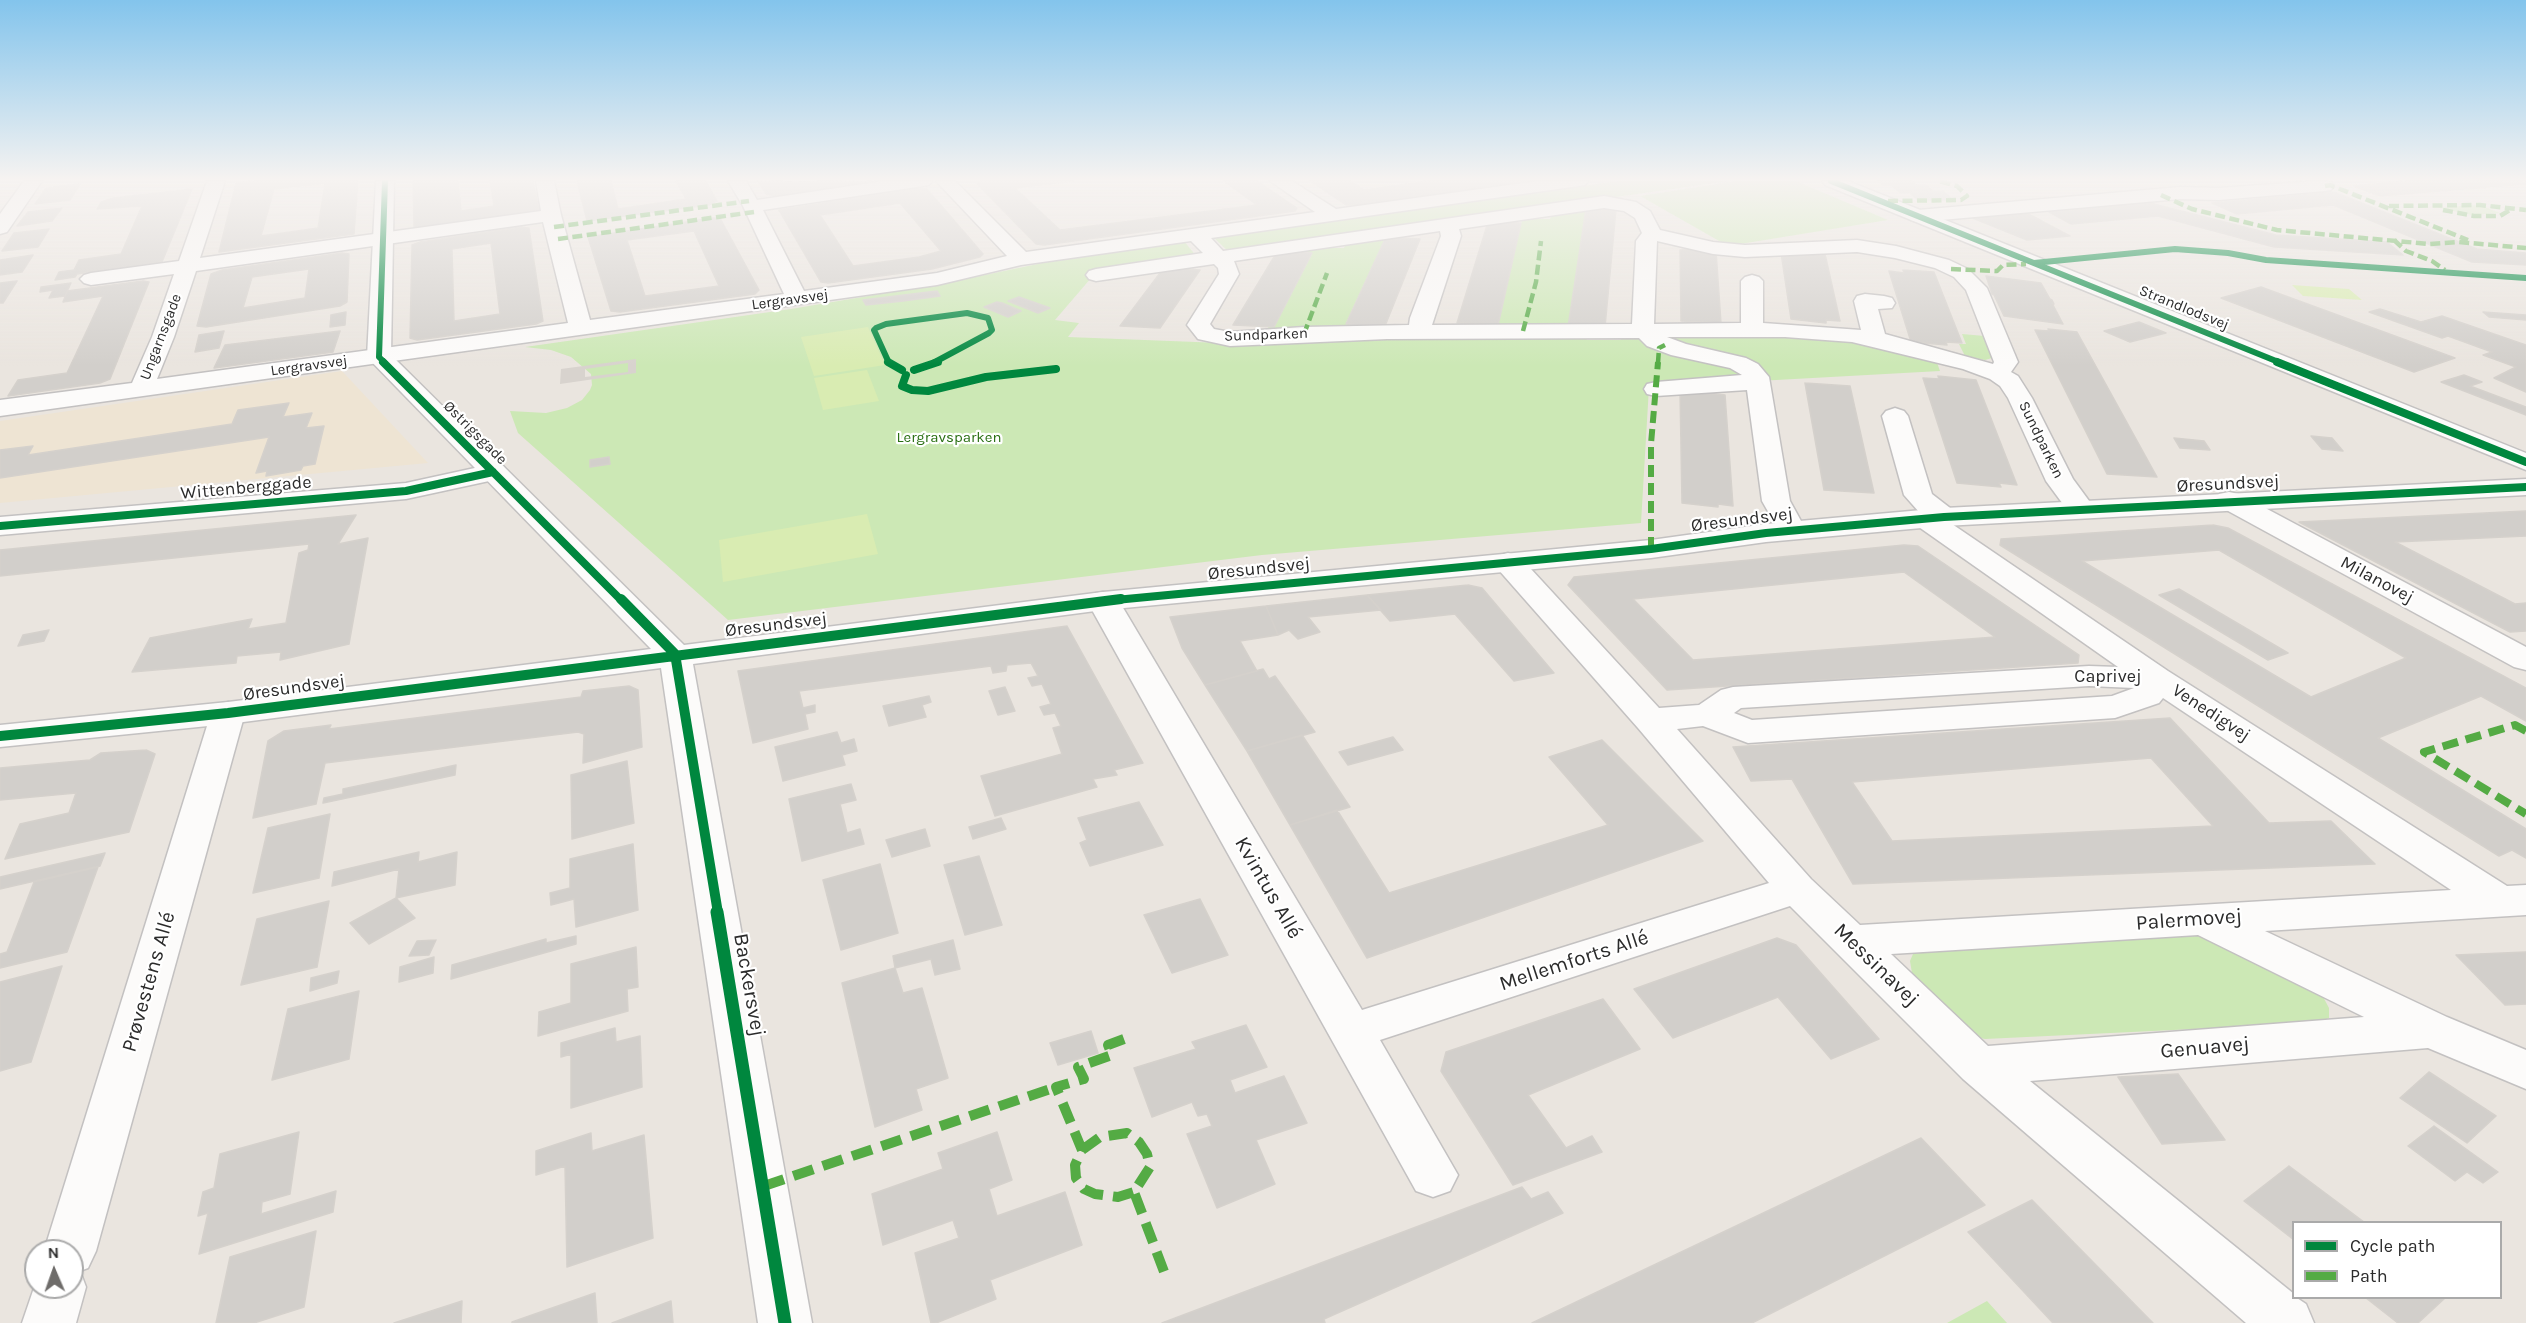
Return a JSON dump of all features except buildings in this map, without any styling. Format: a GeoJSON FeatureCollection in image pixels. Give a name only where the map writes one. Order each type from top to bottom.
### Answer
{"type":"FeatureCollection","features":[{"type":"Feature","properties":{"kind":"street","name":"Ungarnsgade"},"geometry":{"type":"LineString","coordinates":[[141,389],[163,337],[196,243]]}},
{"type":"Feature","properties":{"kind":"street"},"geometry":{"type":"LineString","coordinates":[[91,279],[356,243]]}},
{"type":"Feature","properties":{"kind":"street"},"geometry":{"type":"LineString","coordinates":[[378,357],[383,243]]}},
{"type":"Feature","properties":{"kind":"street"},"geometry":{"type":"LineString","coordinates":[[559,243],[582,329]]}},
{"type":"Feature","properties":{"kind":"street"},"geometry":{"type":"LineString","coordinates":[[770,243],[797,299]]}},
{"type":"Feature","properties":{"kind":"street"},"geometry":{"type":"LineString","coordinates":[[1005,243],[1021,259]]}},
{"type":"Feature","properties":{"kind":"street","name":"Lergravsvej"},"geometry":{"type":"LineString","coordinates":[[0,408],[937,279],[1021,259],[1134,243]]}},
{"type":"Feature","properties":{"kind":"street","name":"Sundparken"},"geometry":{"type":"LineString","coordinates":[[1203,243],[1228,267],[1229,274],[1199,321],[1200,330],[1206,334],[1230,339],[1304,334],[1752,329],[1812,331],[1875,339],[1935,353],[1998,374],[2009,381],[2020,398],[2060,481],[2081,509]]}},
{"type":"Feature","properties":{"kind":"street"},"geometry":{"type":"LineString","coordinates":[[1096,274],[1323,243]]}},
{"type":"Feature","properties":{"kind":"street"},"geometry":{"type":"LineString","coordinates":[[1420,332],[1421,318],[1449,243]]}},
{"type":"Feature","properties":{"kind":"street"},"geometry":{"type":"LineString","coordinates":[[1646,243],[1643,330],[1655,341],[1678,350],[1738,363],[1750,369],[1759,383],[1776,501],[1792,530]]}},
{"type":"Feature","properties":{"kind":"street"},"geometry":{"type":"LineString","coordinates":[[1690,243],[1745,251],[1857,246],[1896,252],[1942,264],[1961,273],[1976,288],[2006,362],[1998,374]]}},
{"type":"Feature","properties":{"kind":"street","name":"Strandlodsvej"},"geometry":{"type":"LineString","coordinates":[[1983,243],[2526,462]]}},
{"type":"Feature","properties":{"kind":"street"},"geometry":{"type":"LineString","coordinates":[[1752,281],[1752,329]]}},
{"type":"Feature","properties":{"kind":"street"},"geometry":{"type":"LineString","coordinates":[[1875,339],[1865,301],[1884,303]]}},
{"type":"Feature","properties":{"kind":"street","name":"Østrigsgade"},"geometry":{"type":"LineString","coordinates":[[378,357],[675,654]]}},
{"type":"Feature","properties":{"kind":"street"},"geometry":{"type":"LineString","coordinates":[[1656,389],[1735,382],[1759,383]]}},
{"type":"Feature","properties":{"kind":"street"},"geometry":{"type":"LineString","coordinates":[[1895,416],[1918,495],[1935,518]]}},
{"type":"Feature","properties":{"kind":"street","name":"Wittenberggade"},"geometry":{"type":"LineString","coordinates":[[0,526],[398,491],[434,486],[493,472]]}},
{"type":"Feature","properties":{"kind":"street","name":"Øresundsvej"},"geometry":{"type":"LineString","coordinates":[[0,736],[228,713],[1103,601],[1650,549],[1792,530],[1935,518],[2229,500],[2526,487]]}},
{"type":"Feature","properties":{"kind":"street","name":"Milanovej"},"geometry":{"type":"LineString","coordinates":[[2229,500],[2526,660]]}},
{"type":"Feature","properties":{"kind":"street","name":"Venedigvej"},"geometry":{"type":"LineString","coordinates":[[1935,518],[2156,678],[2513,900]]}},
{"type":"Feature","properties":{"kind":"street","name":"Messinavej"},"geometry":{"type":"LineString","coordinates":[[1509,561],[1797,890],[1979,1066],[2287,1323]]}},
{"type":"Feature","properties":{"kind":"street","name":"Kvintus Allé"},"geometry":{"type":"LineString","coordinates":[[1103,601],[1433,1175]]}},
{"type":"Feature","properties":{"kind":"street","name":"Backersvej"},"geometry":{"type":"LineString","coordinates":[[675,654],[785,1323]]}},
{"type":"Feature","properties":{"kind":"street","name":"Caprivej"},"geometry":{"type":"LineString","coordinates":[[1650,720],[1707,715],[1748,732],[2115,707],[2147,696],[2156,678]]}},
{"type":"Feature","properties":{"kind":"street","name":"Prøvestens Allé"},"geometry":{"type":"LineString","coordinates":[[74,1239],[228,713]]}},
{"type":"Feature","properties":{"kind":"street","name":"Mellemforts Allé"},"geometry":{"type":"LineString","coordinates":[[1350,1032],[1797,890]]}},
{"type":"Feature","properties":{"kind":"street","name":"Palermovej"},"geometry":{"type":"LineString","coordinates":[[1851,941],[2513,900]]}},
{"type":"Feature","properties":{"kind":"street","name":"Genuavej"},"geometry":{"type":"LineString","coordinates":[[2203,920],[2431,1030],[2526,1070]]}},
{"type":"Feature","properties":{"kind":"street","name":"Genuavej"},"geometry":{"type":"LineString","coordinates":[[1979,1066],[2431,1030]]}},
{"type":"Feature","properties":{"kind":"street"},"geometry":{"type":"LineString","coordinates":[[49,1323],[56,1299]]}},
{"type":"Feature","properties":{"kind":"shaded area"},"geometry":{"type":"Polygon","coordinates":[[[636,359],[636,373],[560,384],[561,369],[636,359]],[[628,363],[585,369],[585,377],[628,372],[628,363]]]}},
{"type":"Feature","properties":{"kind":"shaded area"},"geometry":{"type":"Polygon","coordinates":[[[342,371],[428,463],[0,503],[0,421],[342,371]]]}},
{"type":"Feature","properties":{"kind":"green space","name":"Lergravsparken"},"geometry":{"type":"Polygon","coordinates":[[[1185,243],[1197,257],[1098,270],[1055,320],[1079,323],[1068,337],[1222,343],[1584,334],[1587,340],[1621,340],[1619,334],[1844,337],[1935,357],[1940,371],[1649,387],[1641,523],[1262,555],[728,620],[518,433],[510,411],[546,413],[567,408],[582,400],[592,385],[591,374],[571,357],[551,350],[525,347],[791,309],[951,282],[1076,256],[1185,243]]]}},
{"type":"Feature","properties":{"kind":"green space"},"geometry":{"type":"Polygon","coordinates":[[[1219,243],[1294,243],[1229,252],[1219,243]]]}},
{"type":"Feature","properties":{"kind":"green space"},"geometry":{"type":"Polygon","coordinates":[[[1347,243],[1383,243],[1346,323],[1372,326],[1269,332],[1268,327],[1274,327],[1312,254],[1289,251],[1334,244],[1333,248],[1344,248],[1347,243]]]}},
{"type":"Feature","properties":{"kind":"green space"},"geometry":{"type":"Polygon","coordinates":[[[1516,243],[1581,243],[1569,323],[1554,323],[1553,327],[1496,327],[1516,243]]]}},
{"type":"Feature","properties":{"kind":"green space"},"geometry":{"type":"Polygon","coordinates":[[[1722,243],[1748,243],[1728,246],[1722,243]]]}},
{"type":"Feature","properties":{"kind":"green space"},"geometry":{"type":"Polygon","coordinates":[[[2292,285],[2349,289],[2362,300],[2303,296],[2292,285]]]}},
{"type":"Feature","properties":{"kind":"green space"},"geometry":{"type":"Polygon","coordinates":[[[868,327],[885,365],[814,376],[801,337],[868,327]]]}},
{"type":"Feature","properties":{"kind":"green space"},"geometry":{"type":"Polygon","coordinates":[[[1962,334],[1985,336],[1992,358],[1985,360],[1965,356],[1959,344],[1966,344],[1962,334]]]}},
{"type":"Feature","properties":{"kind":"green space"},"geometry":{"type":"Polygon","coordinates":[[[867,370],[879,401],[823,410],[814,378],[867,370]]]}},
{"type":"Feature","properties":{"kind":"green space"},"geometry":{"type":"Polygon","coordinates":[[[867,514],[878,554],[723,582],[719,540],[867,514]]]}},
{"type":"Feature","properties":{"kind":"green space"},"geometry":{"type":"Polygon","coordinates":[[[2196,935],[2210,939],[2320,991],[2329,1008],[2329,1018],[2320,1022],[2299,1024],[1985,1039],[1976,1037],[1920,989],[1912,973],[1910,961],[1913,954],[1920,949],[2196,935]]]}},
{"type":"Feature","properties":{"kind":"green space"},"geometry":{"type":"Polygon","coordinates":[[[1987,1301],[2007,1323],[1947,1323],[1987,1301]]]}},
{"type":"Feature","properties":{"kind":"marked path"},"geometry":{"type":"LineString","coordinates":[[1523,331],[1536,282],[1541,243]]}},
{"type":"Feature","properties":{"kind":"marked path"},"geometry":{"type":"LineString","coordinates":[[2397,243],[2406,251],[2432,261],[2445,270]]}},
{"type":"Feature","properties":{"kind":"marked path"},"geometry":{"type":"LineString","coordinates":[[2415,243],[2448,243]]}},
{"type":"Feature","properties":{"kind":"marked path"},"geometry":{"type":"LineString","coordinates":[[2467,243],[2526,248]]}},
{"type":"Feature","properties":{"kind":"marked path"},"geometry":{"type":"LineString","coordinates":[[1951,269],[1997,271],[2003,265],[2026,264]]}},
{"type":"Feature","properties":{"kind":"marked path"},"geometry":{"type":"LineString","coordinates":[[1304,334],[1327,273]]}},
{"type":"Feature","properties":{"kind":"marked path"},"geometry":{"type":"LineString","coordinates":[[1651,549],[1651,444],[1659,348],[1665,345]]}},
{"type":"Feature","properties":{"kind":"marked path"},"geometry":{"type":"LineString","coordinates":[[2526,731],[2515,725],[2424,752],[2526,814]]}},
{"type":"Feature","properties":{"kind":"marked path"},"geometry":{"type":"LineString","coordinates":[[1124,1039],[1108,1045],[1112,1055],[1078,1067],[1084,1079],[1056,1087],[1082,1150],[1075,1165],[1076,1178],[1084,1189],[1095,1194],[1118,1197],[1134,1192]]}},
{"type":"Feature","properties":{"kind":"marked path"},"geometry":{"type":"LineString","coordinates":[[764,1186],[1056,1087]]}},
{"type":"Feature","properties":{"kind":"marked path"},"geometry":{"type":"LineString","coordinates":[[1082,1150],[1100,1137],[1127,1133],[1139,1142],[1147,1154],[1150,1167],[1134,1192],[1166,1277]]}},
{"type":"Feature","properties":{"kind":"cycle path"},"geometry":{"type":"LineString","coordinates":[[383,243],[379,357],[675,654]]}},
{"type":"Feature","properties":{"kind":"cycle path"},"geometry":{"type":"LineString","coordinates":[[1984,243],[2526,462]]}},
{"type":"Feature","properties":{"kind":"cycle path"},"geometry":{"type":"LineString","coordinates":[[2034,263],[2175,249],[2228,253],[2266,260],[2526,278]]}},
{"type":"Feature","properties":{"kind":"cycle path"},"geometry":{"type":"LineString","coordinates":[[902,370],[889,364],[874,330],[876,328],[886,324],[967,313],[988,318],[992,330],[989,333],[939,361],[914,370]]}},
{"type":"Feature","properties":{"kind":"cycle path"},"geometry":{"type":"LineString","coordinates":[[906,375],[902,386],[912,390],[928,391],[986,377],[1056,369]]}},
{"type":"Feature","properties":{"kind":"cycle path"},"geometry":{"type":"LineString","coordinates":[[0,526],[406,491],[493,472]]}},
{"type":"Feature","properties":{"kind":"cycle path"},"geometry":{"type":"LineString","coordinates":[[0,736],[228,713],[1103,601],[1651,549],[1766,533],[1944,517],[2526,487]]}},
{"type":"Feature","properties":{"kind":"cycle path"},"geometry":{"type":"LineString","coordinates":[[675,654],[785,1323]]}}]}
